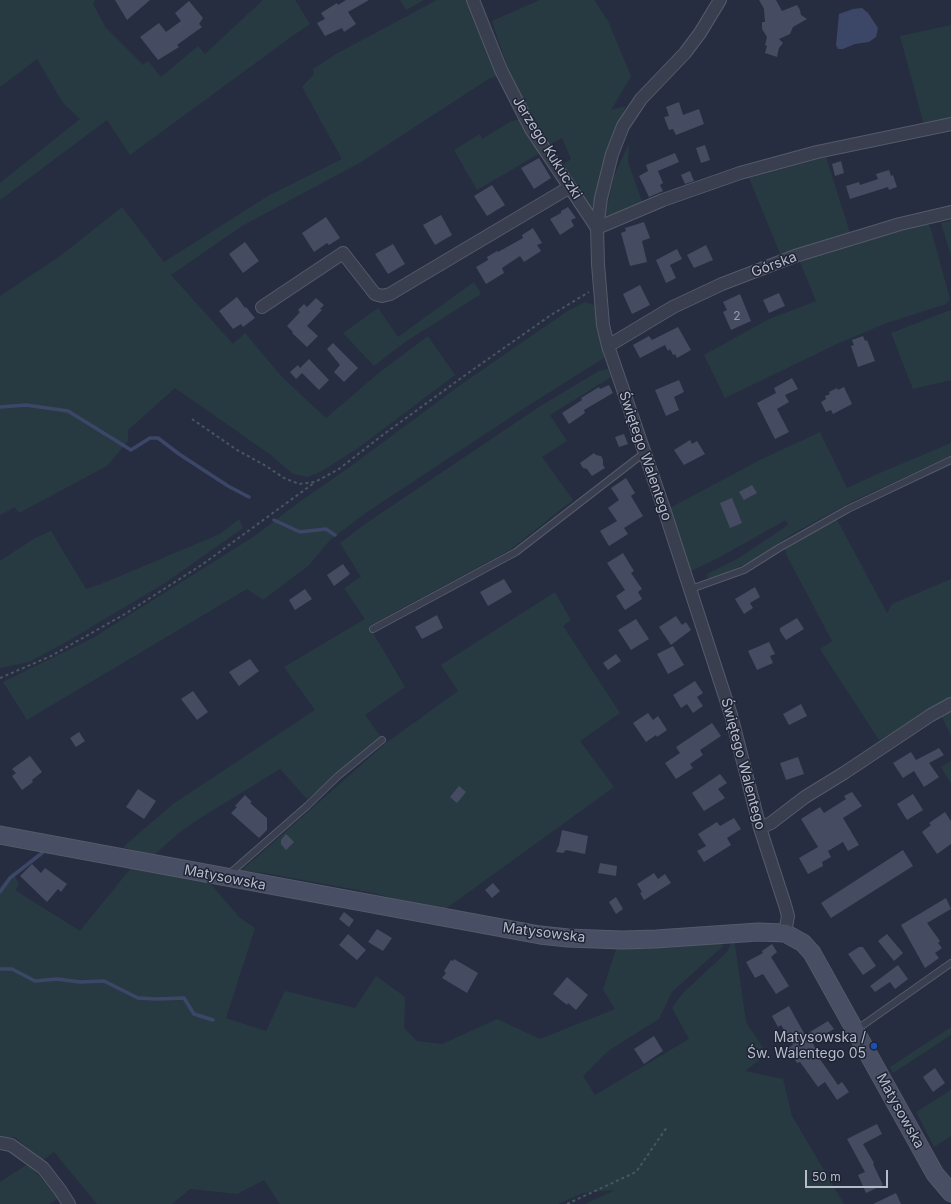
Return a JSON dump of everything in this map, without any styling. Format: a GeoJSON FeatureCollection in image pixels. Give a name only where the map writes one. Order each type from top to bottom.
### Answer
{"type":"FeatureCollection","features":[{"type":"Feature","properties":{"kind":"street","name":"Jerzego Kukuczki"},"geometry":{"type":"LineString","coordinates":[[473,0],[504,77],[531,129],[596,228]]}},
{"type":"Feature","properties":{"kind":"street","name":"Świętego Walentego"},"geometry":{"type":"LineString","coordinates":[[720,0],[700,33],[685,53],[641,99],[623,126],[612,154],[601,198],[596,228],[600,287],[603,325],[608,346],[731,715],[760,828],[788,916],[785,934]]}},
{"type":"Feature","properties":{"kind":"street"},"geometry":{"type":"LineString","coordinates":[[596,228],[663,200],[740,173],[817,152],[951,124]]}},
{"type":"Feature","properties":{"kind":"street"},"geometry":{"type":"LineString","coordinates":[[262,307],[343,253],[375,294],[382,296],[390,294],[570,187]]}},
{"type":"Feature","properties":{"kind":"street","name":"Górska"},"geometry":{"type":"LineString","coordinates":[[608,346],[673,307],[722,284],[795,256],[900,224],[951,212]]}},
{"type":"Feature","properties":{"kind":"street"},"geometry":{"type":"LineString","coordinates":[[760,828],[771,823],[805,797],[931,715],[951,704]]}},
{"type":"Feature","properties":{"kind":"street","name":"Matysowska"},"geometry":{"type":"LineString","coordinates":[[0,835],[505,929],[568,938],[622,940],[758,932],[785,934],[803,943],[812,953],[935,1174],[951,1193]]}},
{"type":"Feature","properties":{"kind":"street"},"geometry":{"type":"LineString","coordinates":[[0,1142],[11,1145],[43,1168],[69,1204]]}},
{"type":"Feature","properties":{"kind":"lane"},"geometry":{"type":"LineString","coordinates":[[373,629],[516,552],[644,453]]}},
{"type":"Feature","properties":{"kind":"lane"},"geometry":{"type":"LineString","coordinates":[[690,589],[744,570],[779,548],[848,509],[951,460]]}},
{"type":"Feature","properties":{"kind":"lane"},"geometry":{"type":"LineString","coordinates":[[226,878],[230,872],[307,806],[338,776],[382,740]]}},
{"type":"Feature","properties":{"kind":"lane"},"geometry":{"type":"LineString","coordinates":[[856,1030],[951,963]]}},
{"type":"Feature","properties":{"kind":"path"},"geometry":{"type":"LineString","coordinates":[[0,678],[51,656],[125,614],[203,564],[315,482],[339,469],[384,434],[551,315],[600,287]]}},
{"type":"Feature","properties":{"kind":"path"},"geometry":{"type":"LineString","coordinates":[[192,419],[237,450],[284,478],[299,484],[315,482]]}},
{"type":"Feature","properties":{"kind":"path"},"geometry":{"type":"LineString","coordinates":[[567,1204],[636,1172],[667,1127]]}},
{"type":"Feature","properties":{"kind":"shaded area"},"geometry":{"type":"Polygon","coordinates":[[[0,0],[95,0],[93,4],[106,28],[143,65],[148,61],[161,77],[198,46],[205,54],[263,0],[295,0],[310,24],[130,155],[107,120],[0,200],[0,183],[80,119],[63,103],[37,59],[0,87],[0,0]]]}},
{"type":"Feature","properties":{"kind":"shaded area"},"geometry":{"type":"Polygon","coordinates":[[[400,0],[424,0],[406,10],[400,0]]]}},
{"type":"Feature","properties":{"kind":"shaded area"},"geometry":{"type":"Polygon","coordinates":[[[437,0],[467,0],[499,76],[490,78],[361,162],[242,226],[171,275],[233,344],[245,333],[283,378],[326,418],[380,372],[428,336],[455,375],[358,448],[322,471],[308,477],[293,474],[271,455],[175,388],[128,430],[128,441],[107,466],[19,513],[15,507],[0,515],[0,296],[59,257],[122,207],[164,262],[268,196],[342,159],[302,87],[314,74],[313,69],[336,54],[437,0]]]}},
{"type":"Feature","properties":{"kind":"shaded area"},"geometry":{"type":"Polygon","coordinates":[[[540,0],[594,0],[608,21],[631,76],[611,110],[626,106],[611,139],[599,187],[592,207],[588,209],[561,166],[571,159],[562,138],[549,145],[529,116],[507,66],[492,21],[540,0]]]}},
{"type":"Feature","properties":{"kind":"shaded area"},"geometry":{"type":"Polygon","coordinates":[[[951,25],[951,121],[924,125],[900,36],[951,25]]]}},
{"type":"Feature","properties":{"kind":"shaded area"},"geometry":{"type":"Polygon","coordinates":[[[519,119],[542,152],[477,190],[454,150],[480,134],[482,139],[510,122],[519,119]]]}},
{"type":"Feature","properties":{"kind":"shaded area"},"geometry":{"type":"Polygon","coordinates":[[[629,143],[628,162],[643,204],[615,215],[605,216],[614,176],[629,143]]]}},
{"type":"Feature","properties":{"kind":"shaded area"},"geometry":{"type":"Polygon","coordinates":[[[826,157],[850,233],[781,256],[749,178],[826,157]]]}},
{"type":"Feature","properties":{"kind":"shaded area"},"geometry":{"type":"Polygon","coordinates":[[[951,221],[951,256],[941,223],[951,221]]]}},
{"type":"Feature","properties":{"kind":"shaded area"},"geometry":{"type":"Polygon","coordinates":[[[925,223],[930,226],[950,299],[946,304],[887,323],[839,343],[725,398],[704,355],[769,319],[816,301],[800,262],[925,223]]]}},
{"type":"Feature","properties":{"kind":"shaded area"},"geometry":{"type":"Polygon","coordinates":[[[474,282],[481,294],[405,342],[374,366],[343,333],[378,308],[398,337],[474,282]]]}},
{"type":"Feature","properties":{"kind":"shaded area"},"geometry":{"type":"Polygon","coordinates":[[[585,302],[597,306],[604,358],[523,409],[367,512],[330,540],[309,565],[263,600],[247,589],[27,720],[3,682],[93,638],[256,535],[459,386],[566,312],[585,302]]]}},
{"type":"Feature","properties":{"kind":"shaded area"},"geometry":{"type":"Polygon","coordinates":[[[951,310],[951,380],[913,389],[891,333],[951,310]]]}},
{"type":"Feature","properties":{"kind":"shaded area"},"geometry":{"type":"Polygon","coordinates":[[[608,369],[611,377],[550,415],[567,441],[542,457],[573,500],[510,550],[369,626],[405,687],[365,715],[381,737],[307,799],[280,769],[181,831],[154,855],[123,847],[173,804],[315,710],[284,667],[365,619],[344,588],[361,577],[340,543],[365,524],[542,405],[599,371],[608,369]]]}},
{"type":"Feature","properties":{"kind":"shaded area"},"geometry":{"type":"Polygon","coordinates":[[[820,432],[847,488],[951,443],[951,456],[853,501],[794,533],[752,561],[709,580],[707,574],[739,558],[788,525],[786,520],[720,557],[691,571],[670,508],[760,460],[820,432]]]}},
{"type":"Feature","properties":{"kind":"shaded area"},"geometry":{"type":"Polygon","coordinates":[[[836,518],[887,613],[892,604],[951,579],[951,701],[879,740],[820,649],[832,641],[787,556],[785,549],[836,518]]]}},
{"type":"Feature","properties":{"kind":"shaded area"},"geometry":{"type":"Polygon","coordinates":[[[239,519],[243,528],[165,583],[68,641],[29,662],[0,668],[0,561],[35,538],[51,531],[86,589],[220,534],[239,519]]]}},
{"type":"Feature","properties":{"kind":"shaded area"},"geometry":{"type":"Polygon","coordinates":[[[555,592],[571,620],[563,626],[620,713],[580,741],[614,787],[444,910],[368,892],[265,873],[241,871],[386,743],[458,691],[441,665],[555,592]]]}},
{"type":"Feature","properties":{"kind":"shaded area"},"geometry":{"type":"Polygon","coordinates":[[[951,710],[951,736],[941,715],[951,710]]]}},
{"type":"Feature","properties":{"kind":"shaded area"},"geometry":{"type":"Polygon","coordinates":[[[951,761],[951,784],[941,767],[951,761]]]}},
{"type":"Feature","properties":{"kind":"shaded area"},"geometry":{"type":"Polygon","coordinates":[[[131,868],[209,882],[240,918],[255,928],[226,1018],[266,1031],[285,991],[355,1008],[376,976],[405,997],[404,1028],[417,1041],[442,1044],[497,1019],[540,1039],[615,1009],[603,990],[616,949],[671,948],[721,940],[723,946],[672,992],[659,1019],[608,1051],[583,1076],[595,1095],[689,1039],[672,1008],[683,993],[727,952],[734,938],[746,1022],[767,1054],[745,1071],[783,1079],[792,1116],[844,1204],[585,1204],[615,1190],[583,1193],[558,1204],[280,1204],[264,1180],[237,1194],[190,1189],[172,1204],[97,1204],[54,1152],[42,1161],[15,1137],[0,1137],[0,887],[13,872],[19,885],[15,890],[80,931],[131,868]]]}},
{"type":"Feature","properties":{"kind":"shaded area"},"geometry":{"type":"Polygon","coordinates":[[[951,1027],[951,1035],[893,1073],[890,1067],[951,1027]]]}},
{"type":"Feature","properties":{"kind":"shaded area"},"geometry":{"type":"Polygon","coordinates":[[[951,1090],[951,1136],[934,1147],[916,1112],[951,1090]]]}},
{"type":"Feature","properties":{"kind":"shaded area"},"geometry":{"type":"Polygon","coordinates":[[[28,1164],[59,1198],[49,1204],[0,1204],[0,1182],[28,1164]]]}},
{"type":"Feature","properties":{"kind":"water"},"geometry":{"type":"Polygon","coordinates":[[[862,8],[868,13],[878,28],[876,37],[869,42],[838,49],[836,45],[839,14],[853,9],[862,8]]]}},
{"type":"Feature","properties":{"kind":"building"},"geometry":{"type":"Polygon","coordinates":[[[115,0],[150,0],[127,20],[115,0]]]}},
{"type":"Feature","properties":{"kind":"building"},"geometry":{"type":"Polygon","coordinates":[[[346,0],[369,0],[348,12],[356,24],[344,32],[342,28],[325,36],[317,23],[325,19],[321,13],[337,3],[338,5],[346,0]]]}},
{"type":"Feature","properties":{"kind":"building"},"geometry":{"type":"Polygon","coordinates":[[[759,0],[776,0],[782,11],[797,5],[801,15],[807,19],[793,27],[790,34],[779,39],[783,43],[779,48],[777,57],[765,53],[767,37],[762,29],[762,22],[765,22],[764,9],[759,0]]]}},
{"type":"Feature","properties":{"kind":"building"},"geometry":{"type":"Polygon","coordinates":[[[189,1],[203,18],[199,24],[202,27],[177,45],[179,47],[158,60],[140,37],[159,23],[166,32],[181,21],[175,13],[189,1]]]}},
{"type":"Feature","properties":{"kind":"building"},"geometry":{"type":"Polygon","coordinates":[[[679,102],[683,115],[699,109],[704,124],[676,135],[673,129],[669,130],[664,117],[669,116],[666,107],[679,102]]]}},
{"type":"Feature","properties":{"kind":"building"},"geometry":{"type":"Polygon","coordinates":[[[705,145],[710,160],[701,163],[696,148],[705,145]]]}},
{"type":"Feature","properties":{"kind":"building"},"geometry":{"type":"Polygon","coordinates":[[[675,153],[679,162],[658,171],[663,183],[660,185],[663,191],[649,197],[639,176],[648,171],[646,165],[675,153]]]}},
{"type":"Feature","properties":{"kind":"building"},"geometry":{"type":"Polygon","coordinates":[[[539,158],[551,178],[534,189],[521,168],[539,158]]]}},
{"type":"Feature","properties":{"kind":"building"},"geometry":{"type":"Polygon","coordinates":[[[841,161],[844,173],[835,176],[832,164],[841,161]]]}},
{"type":"Feature","properties":{"kind":"building"},"geometry":{"type":"Polygon","coordinates":[[[889,170],[891,176],[893,175],[897,187],[889,190],[888,187],[850,199],[846,186],[859,182],[860,185],[878,179],[876,174],[889,170]]]}},
{"type":"Feature","properties":{"kind":"building"},"geometry":{"type":"Polygon","coordinates":[[[690,171],[694,181],[685,184],[681,175],[690,171]]]}},
{"type":"Feature","properties":{"kind":"building"},"geometry":{"type":"Polygon","coordinates":[[[492,185],[505,205],[487,216],[474,196],[492,185]]]}},
{"type":"Feature","properties":{"kind":"building"},"geometry":{"type":"Polygon","coordinates":[[[568,207],[576,218],[571,220],[574,226],[560,235],[550,219],[568,207]]]}},
{"type":"Feature","properties":{"kind":"building"},"geometry":{"type":"Polygon","coordinates":[[[441,215],[452,235],[435,245],[423,225],[441,215]]]}},
{"type":"Feature","properties":{"kind":"building"},"geometry":{"type":"Polygon","coordinates":[[[326,217],[340,238],[329,245],[327,243],[314,252],[302,233],[326,217]]]}},
{"type":"Feature","properties":{"kind":"building"},"geometry":{"type":"Polygon","coordinates":[[[644,222],[650,238],[642,241],[647,262],[630,266],[621,233],[626,231],[625,228],[644,222]]]}},
{"type":"Feature","properties":{"kind":"building"},"geometry":{"type":"Polygon","coordinates":[[[533,228],[542,243],[537,245],[541,251],[524,262],[520,256],[502,268],[504,273],[486,284],[476,267],[488,260],[487,257],[523,238],[522,235],[533,228]]]}},
{"type":"Feature","properties":{"kind":"building"},"geometry":{"type":"Polygon","coordinates":[[[245,242],[259,261],[243,273],[229,254],[245,242]]]}},
{"type":"Feature","properties":{"kind":"building"},"geometry":{"type":"Polygon","coordinates":[[[393,244],[405,264],[388,274],[375,254],[393,244]]]}},
{"type":"Feature","properties":{"kind":"building"},"geometry":{"type":"Polygon","coordinates":[[[706,245],[713,260],[694,268],[687,255],[706,245]]]}},
{"type":"Feature","properties":{"kind":"building"},"geometry":{"type":"Polygon","coordinates":[[[677,249],[682,259],[670,265],[676,278],[666,283],[656,260],[677,249]]]}},
{"type":"Feature","properties":{"kind":"building"},"geometry":{"type":"Polygon","coordinates":[[[640,285],[650,305],[632,314],[623,294],[640,285]]]}},
{"type":"Feature","properties":{"kind":"building"},"geometry":{"type":"Polygon","coordinates":[[[779,293],[785,306],[769,313],[763,300],[779,293]]]}},
{"type":"Feature","properties":{"kind":"building"},"geometry":{"type":"Polygon","coordinates":[[[740,294],[751,321],[731,330],[723,312],[727,310],[723,302],[740,294]]]}},
{"type":"Feature","properties":{"kind":"building"},"geometry":{"type":"Polygon","coordinates":[[[237,297],[255,318],[243,327],[241,324],[233,329],[219,311],[237,297]]]}},
{"type":"Feature","properties":{"kind":"building"},"geometry":{"type":"Polygon","coordinates":[[[316,298],[324,305],[320,309],[322,310],[307,326],[318,336],[307,347],[292,333],[293,332],[287,326],[300,312],[298,310],[304,304],[307,307],[316,298]]]}},
{"type":"Feature","properties":{"kind":"building"},"geometry":{"type":"Polygon","coordinates":[[[678,327],[691,350],[677,358],[675,354],[673,355],[670,349],[668,351],[665,345],[640,358],[633,345],[649,336],[652,340],[678,327]]]}},
{"type":"Feature","properties":{"kind":"building"},"geometry":{"type":"Polygon","coordinates":[[[863,336],[865,341],[867,340],[875,361],[858,367],[851,346],[854,345],[852,340],[863,336]]]}},
{"type":"Feature","properties":{"kind":"building"},"geometry":{"type":"Polygon","coordinates":[[[333,343],[358,368],[344,382],[334,372],[340,365],[327,349],[333,343]]]}},
{"type":"Feature","properties":{"kind":"building"},"geometry":{"type":"Polygon","coordinates":[[[309,359],[329,380],[319,390],[302,373],[296,379],[290,372],[298,365],[300,368],[309,359]]]}},
{"type":"Feature","properties":{"kind":"building"},"geometry":{"type":"Polygon","coordinates":[[[792,378],[798,389],[785,395],[789,402],[777,409],[789,432],[775,439],[757,403],[776,393],[774,388],[792,378]]]}},
{"type":"Feature","properties":{"kind":"building"},"geometry":{"type":"Polygon","coordinates":[[[679,380],[684,392],[674,397],[679,410],[666,416],[655,390],[679,380]]]}},
{"type":"Feature","properties":{"kind":"building"},"geometry":{"type":"Polygon","coordinates":[[[609,385],[613,393],[584,410],[585,413],[569,424],[562,413],[582,400],[581,398],[599,387],[600,389],[609,385]]]}},
{"type":"Feature","properties":{"kind":"building"},"geometry":{"type":"Polygon","coordinates":[[[844,387],[852,404],[833,414],[831,410],[826,412],[821,402],[826,399],[825,396],[837,388],[838,390],[844,387]]]}},
{"type":"Feature","properties":{"kind":"building"},"geometry":{"type":"Polygon","coordinates":[[[624,434],[628,444],[619,447],[615,437],[624,434]]]}},
{"type":"Feature","properties":{"kind":"building"},"geometry":{"type":"Polygon","coordinates":[[[690,440],[692,444],[697,441],[705,454],[684,465],[674,450],[690,440]]]}},
{"type":"Feature","properties":{"kind":"building"},"geometry":{"type":"Polygon","coordinates":[[[594,453],[601,456],[605,468],[592,476],[580,463],[594,453]]]}},
{"type":"Feature","properties":{"kind":"building"},"geometry":{"type":"Polygon","coordinates":[[[626,478],[635,493],[631,496],[643,516],[624,528],[628,534],[609,546],[600,531],[617,521],[608,508],[619,500],[611,488],[626,478]]]}},
{"type":"Feature","properties":{"kind":"building"},"geometry":{"type":"Polygon","coordinates":[[[752,485],[757,493],[744,500],[739,492],[752,485]]]}},
{"type":"Feature","properties":{"kind":"building"},"geometry":{"type":"Polygon","coordinates":[[[732,498],[742,523],[730,528],[720,503],[732,498]]]}},
{"type":"Feature","properties":{"kind":"building"},"geometry":{"type":"Polygon","coordinates":[[[623,553],[634,571],[631,573],[642,589],[638,592],[642,599],[625,610],[616,596],[625,590],[607,563],[623,553]]]}},
{"type":"Feature","properties":{"kind":"building"},"geometry":{"type":"Polygon","coordinates":[[[343,564],[350,574],[334,586],[327,575],[343,564]]]}},
{"type":"Feature","properties":{"kind":"building"},"geometry":{"type":"Polygon","coordinates":[[[504,579],[512,592],[488,606],[480,592],[504,579]]]}},
{"type":"Feature","properties":{"kind":"building"},"geometry":{"type":"Polygon","coordinates":[[[755,587],[760,597],[750,603],[753,608],[744,614],[735,599],[755,587]]]}},
{"type":"Feature","properties":{"kind":"building"},"geometry":{"type":"Polygon","coordinates":[[[305,589],[312,599],[295,610],[289,600],[305,589]]]}},
{"type":"Feature","properties":{"kind":"building"},"geometry":{"type":"Polygon","coordinates":[[[437,615],[443,628],[422,639],[415,627],[437,615]]]}},
{"type":"Feature","properties":{"kind":"building"},"geometry":{"type":"Polygon","coordinates":[[[676,616],[682,625],[686,622],[691,630],[671,645],[659,627],[676,616]]]}},
{"type":"Feature","properties":{"kind":"building"},"geometry":{"type":"Polygon","coordinates":[[[797,618],[804,629],[786,640],[780,631],[780,628],[797,618]]]}},
{"type":"Feature","properties":{"kind":"building"},"geometry":{"type":"Polygon","coordinates":[[[636,619],[649,639],[631,650],[618,630],[636,619]]]}},
{"type":"Feature","properties":{"kind":"building"},"geometry":{"type":"Polygon","coordinates":[[[769,642],[775,654],[770,656],[773,663],[757,670],[748,651],[769,642]]]}},
{"type":"Feature","properties":{"kind":"building"},"geometry":{"type":"Polygon","coordinates":[[[673,646],[684,665],[668,674],[657,654],[673,646]]]}},
{"type":"Feature","properties":{"kind":"building"},"geometry":{"type":"Polygon","coordinates":[[[616,654],[621,661],[608,670],[603,663],[616,654]]]}},
{"type":"Feature","properties":{"kind":"building"},"geometry":{"type":"Polygon","coordinates":[[[250,659],[259,671],[239,686],[229,672],[250,659]]]}},
{"type":"Feature","properties":{"kind":"building"},"geometry":{"type":"Polygon","coordinates":[[[695,681],[703,693],[697,697],[703,706],[693,713],[687,704],[681,708],[673,695],[695,681]]]}},
{"type":"Feature","properties":{"kind":"building"},"geometry":{"type":"Polygon","coordinates":[[[193,691],[208,712],[197,720],[181,699],[193,691]]]}},
{"type":"Feature","properties":{"kind":"building"},"geometry":{"type":"Polygon","coordinates":[[[801,704],[807,716],[789,725],[783,714],[801,704]]]}},
{"type":"Feature","properties":{"kind":"building"},"geometry":{"type":"Polygon","coordinates":[[[648,713],[653,720],[658,716],[667,730],[646,742],[633,723],[648,713]]]}},
{"type":"Feature","properties":{"kind":"building"},"geometry":{"type":"Polygon","coordinates":[[[712,723],[721,736],[700,750],[703,755],[690,764],[693,768],[676,779],[665,763],[680,753],[676,747],[712,723]]]}},
{"type":"Feature","properties":{"kind":"building"},"geometry":{"type":"Polygon","coordinates":[[[79,732],[85,741],[76,747],[70,738],[79,732]]]}},
{"type":"Feature","properties":{"kind":"building"},"geometry":{"type":"Polygon","coordinates":[[[939,748],[944,755],[929,763],[939,777],[924,787],[914,771],[903,778],[893,763],[911,752],[916,760],[939,748]]]}},
{"type":"Feature","properties":{"kind":"building"},"geometry":{"type":"Polygon","coordinates":[[[30,756],[42,772],[32,780],[33,782],[22,790],[12,776],[16,773],[12,769],[30,756]]]}},
{"type":"Feature","properties":{"kind":"building"},"geometry":{"type":"Polygon","coordinates":[[[798,757],[804,774],[786,780],[780,763],[798,757]]]}},
{"type":"Feature","properties":{"kind":"building"},"geometry":{"type":"Polygon","coordinates":[[[720,774],[727,783],[718,789],[725,798],[704,811],[692,793],[720,774]]]}},
{"type":"Feature","properties":{"kind":"building"},"geometry":{"type":"Polygon","coordinates":[[[459,786],[466,792],[457,803],[450,797],[459,786]]]}},
{"type":"Feature","properties":{"kind":"building"},"geometry":{"type":"Polygon","coordinates":[[[138,789],[156,801],[144,819],[126,807],[138,789]]]}},
{"type":"Feature","properties":{"kind":"building"},"geometry":{"type":"Polygon","coordinates":[[[852,792],[862,806],[843,818],[859,845],[848,851],[843,842],[828,851],[831,857],[822,862],[823,866],[808,874],[799,858],[818,847],[801,819],[820,807],[824,813],[846,799],[844,796],[852,792]]]}},
{"type":"Feature","properties":{"kind":"building"},"geometry":{"type":"Polygon","coordinates":[[[913,794],[923,810],[907,820],[897,804],[913,794]]]}},
{"type":"Feature","properties":{"kind":"building"},"geometry":{"type":"Polygon","coordinates":[[[245,795],[252,802],[250,803],[267,818],[267,830],[259,838],[231,813],[245,795]]]}},
{"type":"Feature","properties":{"kind":"building"},"geometry":{"type":"Polygon","coordinates":[[[945,812],[951,821],[951,844],[937,854],[922,832],[931,825],[929,823],[945,812]]]}},
{"type":"Feature","properties":{"kind":"building"},"geometry":{"type":"Polygon","coordinates":[[[734,818],[741,829],[727,838],[731,845],[704,862],[697,851],[706,846],[698,834],[717,822],[720,826],[734,818]]]}},
{"type":"Feature","properties":{"kind":"building"},"geometry":{"type":"Polygon","coordinates":[[[562,830],[588,836],[585,854],[566,850],[563,853],[556,852],[562,830]]]}},
{"type":"Feature","properties":{"kind":"building"},"geometry":{"type":"Polygon","coordinates":[[[286,834],[294,842],[286,850],[281,844],[281,840],[286,834]]]}},
{"type":"Feature","properties":{"kind":"building"},"geometry":{"type":"Polygon","coordinates":[[[903,850],[913,866],[831,918],[821,903],[903,850]]]}},
{"type":"Feature","properties":{"kind":"building"},"geometry":{"type":"Polygon","coordinates":[[[600,863],[617,866],[616,876],[598,873],[600,863]]]}},
{"type":"Feature","properties":{"kind":"building"},"geometry":{"type":"Polygon","coordinates":[[[32,864],[41,873],[45,868],[67,884],[61,892],[58,889],[47,902],[20,876],[32,864]]]}},
{"type":"Feature","properties":{"kind":"building"},"geometry":{"type":"Polygon","coordinates":[[[654,873],[658,879],[665,874],[671,883],[644,900],[640,893],[642,892],[637,884],[654,873]]]}},
{"type":"Feature","properties":{"kind":"building"},"geometry":{"type":"Polygon","coordinates":[[[493,883],[500,891],[492,898],[485,890],[493,883]]]}},
{"type":"Feature","properties":{"kind":"building"},"geometry":{"type":"Polygon","coordinates":[[[616,897],[623,909],[616,914],[609,902],[616,897]]]}},
{"type":"Feature","properties":{"kind":"building"},"geometry":{"type":"Polygon","coordinates":[[[946,898],[951,909],[927,923],[940,941],[938,943],[942,948],[935,953],[939,958],[925,968],[901,925],[946,898]]]}},
{"type":"Feature","properties":{"kind":"building"},"geometry":{"type":"Polygon","coordinates":[[[344,912],[354,920],[349,927],[339,919],[344,912]]]}},
{"type":"Feature","properties":{"kind":"building"},"geometry":{"type":"Polygon","coordinates":[[[377,929],[392,938],[383,951],[368,942],[377,929]]]}},
{"type":"Feature","properties":{"kind":"building"},"geometry":{"type":"Polygon","coordinates":[[[348,934],[366,950],[357,960],[339,945],[348,934]]]}},
{"type":"Feature","properties":{"kind":"building"},"geometry":{"type":"Polygon","coordinates":[[[887,934],[903,953],[894,961],[878,941],[887,934]]]}},
{"type":"Feature","properties":{"kind":"building"},"geometry":{"type":"Polygon","coordinates":[[[772,944],[777,952],[771,957],[789,986],[776,994],[763,974],[755,978],[746,962],[763,953],[762,951],[772,944]]]}},
{"type":"Feature","properties":{"kind":"building"},"geometry":{"type":"Polygon","coordinates":[[[859,947],[863,947],[876,966],[863,975],[848,954],[859,947]]]}},
{"type":"Feature","properties":{"kind":"building"},"geometry":{"type":"Polygon","coordinates":[[[454,959],[478,973],[467,993],[442,978],[446,973],[444,971],[451,960],[453,961],[454,959]]]}},
{"type":"Feature","properties":{"kind":"building"},"geometry":{"type":"Polygon","coordinates":[[[898,965],[908,979],[895,989],[890,982],[875,992],[870,986],[898,965]]]}},
{"type":"Feature","properties":{"kind":"building"},"geometry":{"type":"Polygon","coordinates":[[[567,977],[588,995],[576,1010],[553,994],[567,977]]]}},
{"type":"Feature","properties":{"kind":"building"},"geometry":{"type":"Polygon","coordinates":[[[789,1006],[805,1035],[828,1021],[834,1029],[812,1042],[817,1051],[815,1052],[838,1085],[842,1082],[849,1092],[837,1100],[825,1082],[818,1087],[800,1062],[797,1063],[788,1048],[793,1045],[781,1025],[778,1027],[772,1016],[789,1006]]]}},
{"type":"Feature","properties":{"kind":"building"},"geometry":{"type":"Polygon","coordinates":[[[654,1036],[663,1051],[644,1064],[634,1049],[654,1036]]]}},
{"type":"Feature","properties":{"kind":"building"},"geometry":{"type":"Polygon","coordinates":[[[935,1068],[945,1083],[933,1092],[923,1077],[935,1068]]]}},
{"type":"Feature","properties":{"kind":"building"},"geometry":{"type":"Polygon","coordinates":[[[877,1124],[882,1134],[863,1144],[874,1163],[873,1164],[883,1185],[866,1193],[858,1175],[865,1172],[847,1139],[877,1124]]]}},
{"type":"Feature","properties":{"kind":"building"},"geometry":{"type":"Polygon","coordinates":[[[896,1193],[901,1204],[873,1204],[896,1193]]]}},
{"type":"Feature","properties":{"kind":"waterway"},"geometry":{"type":"LineString","coordinates":[[0,407],[26,405],[68,411],[131,450],[150,438],[158,438],[179,454],[228,486],[249,497]]}},
{"type":"Feature","properties":{"kind":"waterway"},"geometry":{"type":"LineString","coordinates":[[274,520],[300,532],[326,529],[335,535]]}},
{"type":"Feature","properties":{"kind":"waterway"},"geometry":{"type":"LineString","coordinates":[[0,892],[10,878],[42,853]]}},
{"type":"Feature","properties":{"kind":"waterway"},"geometry":{"type":"LineString","coordinates":[[0,969],[12,969],[35,981],[57,979],[80,982],[104,981],[138,998],[184,998],[194,1014],[213,1020]]}},
{"type":"Feature","properties":{"kind":"place","name":"Matysowska / Św. Walentego 05"},"geometry":{"type":"Point","coordinates":[874,1046]}}]}
